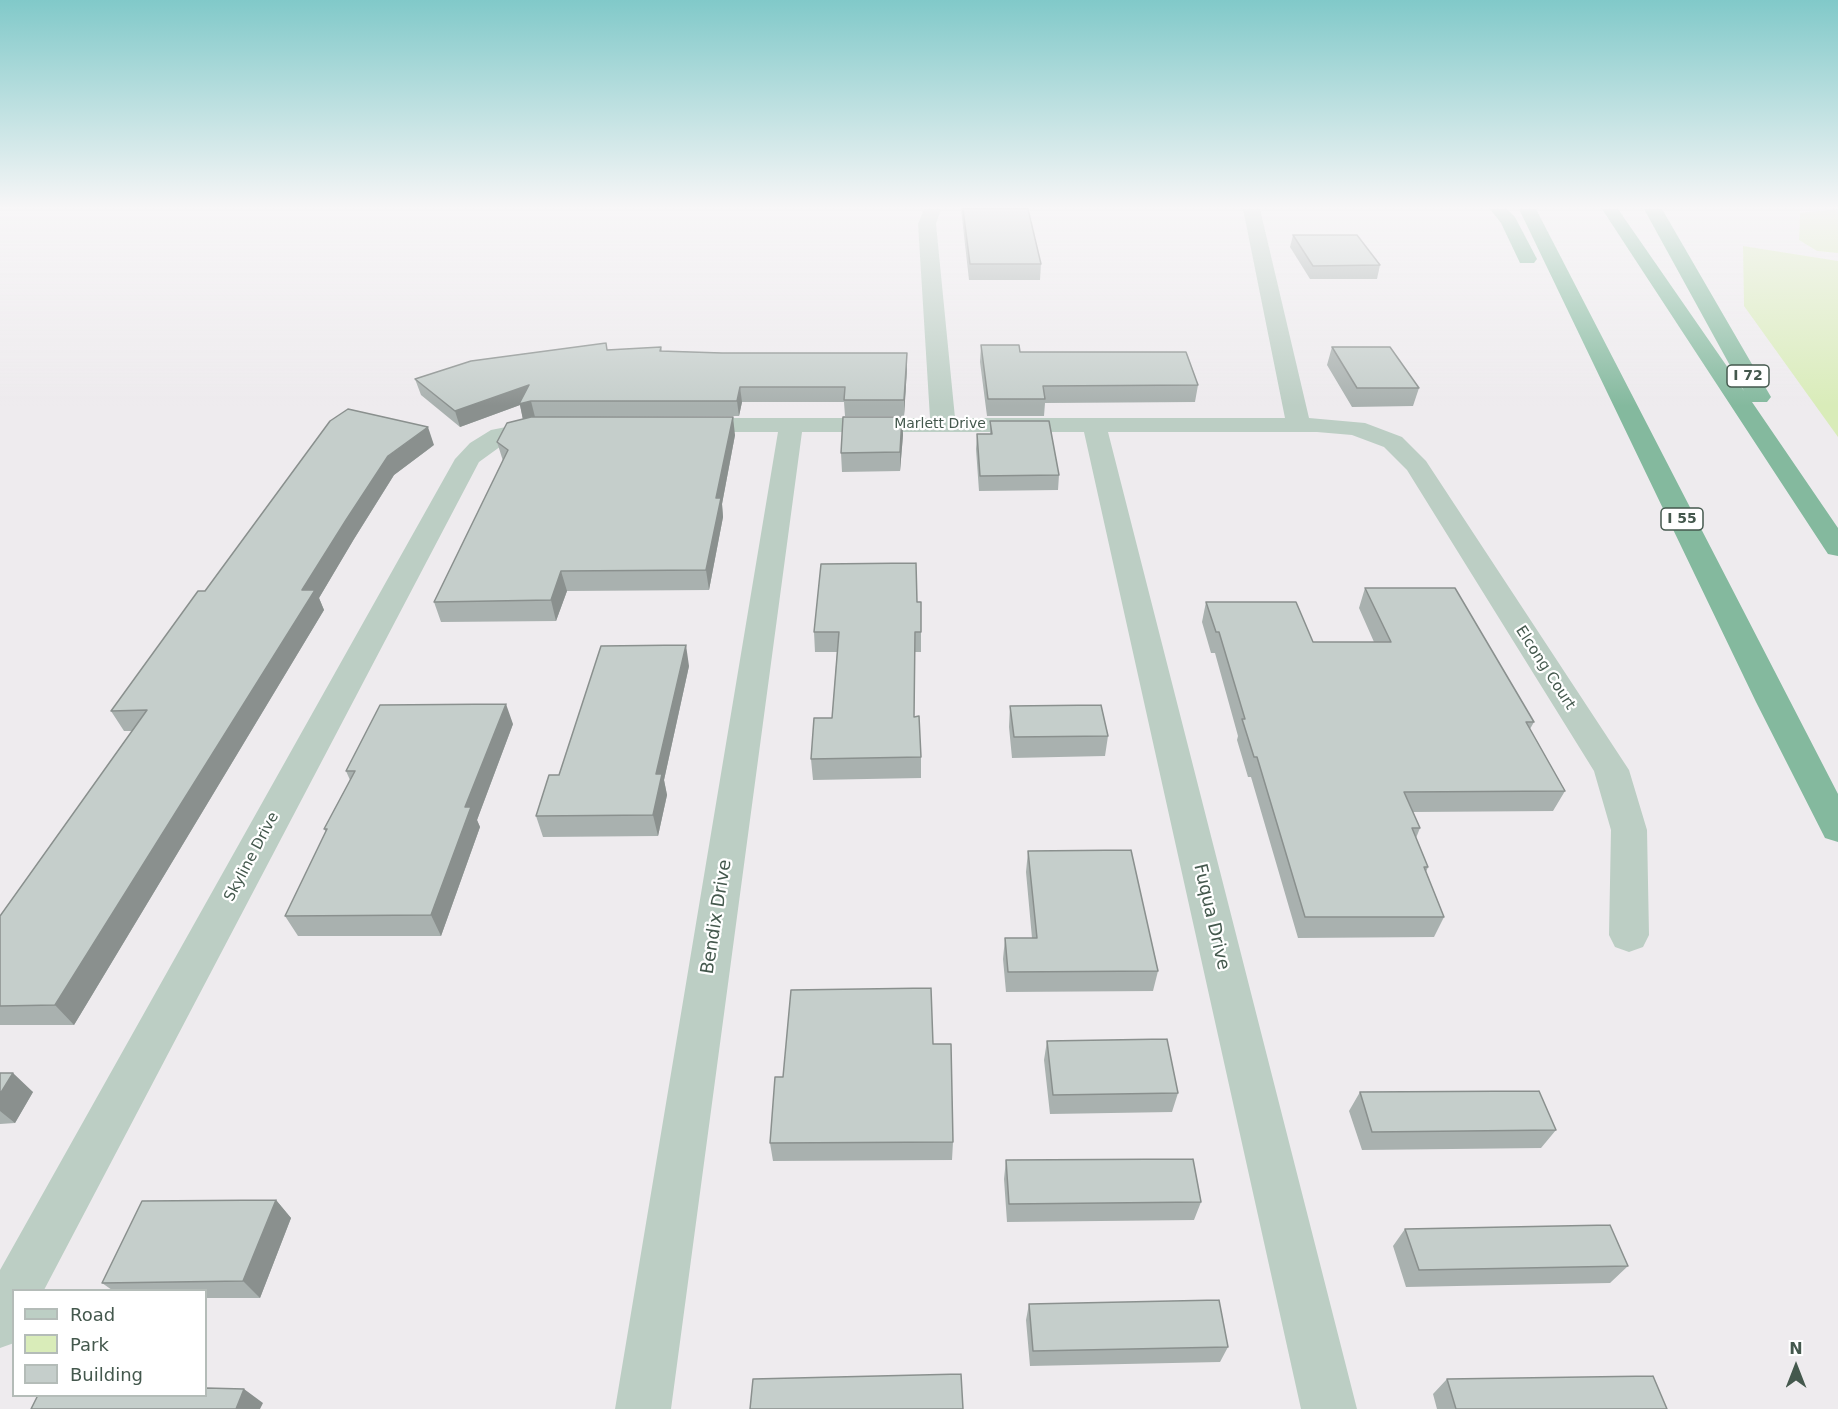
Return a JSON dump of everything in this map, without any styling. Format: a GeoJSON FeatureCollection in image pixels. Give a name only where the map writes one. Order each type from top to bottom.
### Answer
{"type":"FeatureCollection","features":[{"type":"Feature","properties":{"kind":"highway","name":"I 55"},"geometry":{"type":"LineString","coordinates":[[1561,275],[1772,702],[1838,828]]}},
{"type":"Feature","properties":{"kind":"highway"},"geometry":{"type":"LineString","coordinates":[[1655,275],[1838,548]]}},
{"type":"Feature","properties":{"kind":"highway","name":"I 72"},"geometry":{"type":"LineString","coordinates":[[1691,275],[1750,379],[1838,548]]}},
{"type":"Feature","properties":{"kind":"highway"},"geometry":{"type":"LineString","coordinates":[[1548,295],[1619,389]]}},
{"type":"Feature","properties":{"kind":"street"},"geometry":{"type":"LineString","coordinates":[[931,275],[943,424]]}},
{"type":"Feature","properties":{"kind":"street"},"geometry":{"type":"LineString","coordinates":[[1267,275],[1299,424]]}},
{"type":"Feature","properties":{"kind":"street","name":"Fuqua Drive"},"geometry":{"type":"LineString","coordinates":[[1094,424],[1329,1409]]}},
{"type":"Feature","properties":{"kind":"street","name":"Marlett Drive"},"geometry":{"type":"LineString","coordinates":[[663,425],[1299,424],[1335,425],[1379,435]]}},
{"type":"Feature","properties":{"kind":"street","name":"Skyline Drive"},"geometry":{"type":"LineString","coordinates":[[18,1289],[468,459],[479,448],[500,435],[535,426],[571,425]]}},
{"type":"Feature","properties":{"kind":"street","name":"Bendix Drive"},"geometry":{"type":"LineString","coordinates":[[644,1409],[791,425]]}},
{"type":"Feature","properties":{"kind":"street","name":"Elcong Court"},"geometry":{"type":"LineString","coordinates":[[1379,435],[1401,448],[1417,466],[1611,770],[1629,830],[1629,935]]}},
{"type":"Feature","properties":{"kind":"street"},"geometry":{"type":"LineString","coordinates":[[0,1322],[12,1301]]}},
{"type":"Feature","properties":{"kind":"green space"},"geometry":{"type":"Polygon","coordinates":[[[1743,275],[1838,275],[1838,437],[1744,306],[1743,275]]]}},
{"type":"Feature","properties":{"kind":"building"},"geometry":{"type":"Polygon","coordinates":[[[606,343],[607,350],[661,347],[660,351],[722,353],[907,353],[904,400],[844,400],[845,387],[740,387],[737,401],[531,401],[519,404],[529,385],[455,411],[415,379],[471,361],[606,343]]]}},
{"type":"Feature","properties":{"kind":"building"},"geometry":{"type":"Polygon","coordinates":[[[981,345],[1019,345],[1020,352],[1186,352],[1198,385],[1043,386],[1045,399],[988,399],[981,345]]]}},
{"type":"Feature","properties":{"kind":"building"},"geometry":{"type":"Polygon","coordinates":[[[1332,347],[1390,347],[1419,388],[1357,388],[1332,347]]]}},
{"type":"Feature","properties":{"kind":"building"},"geometry":{"type":"Polygon","coordinates":[[[348,409],[428,427],[388,456],[346,520],[302,590],[315,590],[55,1005],[0,1006],[0,916],[147,710],[111,711],[198,591],[205,591],[330,421],[348,409]]]}},
{"type":"Feature","properties":{"kind":"building"},"geometry":{"type":"Polygon","coordinates":[[[531,417],[733,417],[716,498],[721,498],[706,570],[561,571],[551,600],[434,602],[508,450],[497,442],[507,423],[531,417]]]}},
{"type":"Feature","properties":{"kind":"building"},"geometry":{"type":"Polygon","coordinates":[[[843,417],[902,417],[900,452],[841,453],[843,417]]]}},
{"type":"Feature","properties":{"kind":"building"},"geometry":{"type":"Polygon","coordinates":[[[990,421],[1049,421],[1059,475],[980,476],[977,434],[992,434],[990,421]]]}},
{"type":"Feature","properties":{"kind":"building"},"geometry":{"type":"Polygon","coordinates":[[[916,563],[917,602],[921,602],[921,632],[915,632],[914,717],[919,716],[921,757],[811,759],[814,718],[832,718],[839,632],[814,632],[821,564],[916,563]]]}},
{"type":"Feature","properties":{"kind":"building"},"geometry":{"type":"Polygon","coordinates":[[[1365,588],[1455,588],[1534,722],[1526,722],[1565,791],[1404,792],[1420,828],[1412,828],[1428,867],[1424,867],[1444,917],[1305,917],[1257,757],[1254,757],[1242,719],[1245,719],[1219,632],[1216,632],[1206,602],[1296,602],[1313,642],[1391,642],[1365,588]]]}},
{"type":"Feature","properties":{"kind":"building"},"geometry":{"type":"Polygon","coordinates":[[[686,645],[656,774],[662,774],[653,815],[536,816],[549,775],[559,775],[601,646],[686,645]]]}},
{"type":"Feature","properties":{"kind":"building"},"geometry":{"type":"Polygon","coordinates":[[[506,704],[465,807],[471,807],[431,915],[285,916],[327,829],[324,829],[355,771],[346,771],[380,705],[506,704]]]}},
{"type":"Feature","properties":{"kind":"building"},"geometry":{"type":"Polygon","coordinates":[[[1101,705],[1108,736],[1014,737],[1010,706],[1101,705]]]}},
{"type":"Feature","properties":{"kind":"building"},"geometry":{"type":"Polygon","coordinates":[[[1131,850],[1158,971],[1008,972],[1005,938],[1037,938],[1028,851],[1131,850]]]}},
{"type":"Feature","properties":{"kind":"building"},"geometry":{"type":"Polygon","coordinates":[[[931,988],[933,1044],[951,1044],[953,1142],[770,1143],[775,1077],[783,1077],[791,990],[931,988]]]}},
{"type":"Feature","properties":{"kind":"building"},"geometry":{"type":"Polygon","coordinates":[[[1167,1039],[1178,1093],[1053,1095],[1047,1041],[1167,1039]]]}},
{"type":"Feature","properties":{"kind":"building"},"geometry":{"type":"Polygon","coordinates":[[[0,1073],[13,1073],[0,1094],[0,1073]]]}},
{"type":"Feature","properties":{"kind":"building"},"geometry":{"type":"Polygon","coordinates":[[[1539,1091],[1556,1130],[1372,1132],[1360,1092],[1539,1091]]]}},
{"type":"Feature","properties":{"kind":"building"},"geometry":{"type":"Polygon","coordinates":[[[1193,1159],[1201,1202],[1009,1204],[1006,1160],[1193,1159]]]}},
{"type":"Feature","properties":{"kind":"building"},"geometry":{"type":"Polygon","coordinates":[[[276,1200],[243,1281],[102,1283],[142,1201],[276,1200]]]}},
{"type":"Feature","properties":{"kind":"building"},"geometry":{"type":"Polygon","coordinates":[[[1610,1225],[1628,1266],[1419,1270],[1405,1229],[1610,1225]]]}},
{"type":"Feature","properties":{"kind":"building"},"geometry":{"type":"Polygon","coordinates":[[[1219,1300],[1228,1347],[1033,1351],[1029,1304],[1219,1300]]]}},
{"type":"Feature","properties":{"kind":"building"},"geometry":{"type":"Polygon","coordinates":[[[961,1374],[963,1409],[750,1409],[753,1379],[961,1374]]]}},
{"type":"Feature","properties":{"kind":"building"},"geometry":{"type":"Polygon","coordinates":[[[1653,1376],[1667,1409],[1456,1409],[1447,1379],[1653,1376]]]}},
{"type":"Feature","properties":{"kind":"building"},"geometry":{"type":"Polygon","coordinates":[[[207,1388],[244,1389],[236,1409],[31,1409],[37,1397],[207,1397],[207,1388]]]}}]}
